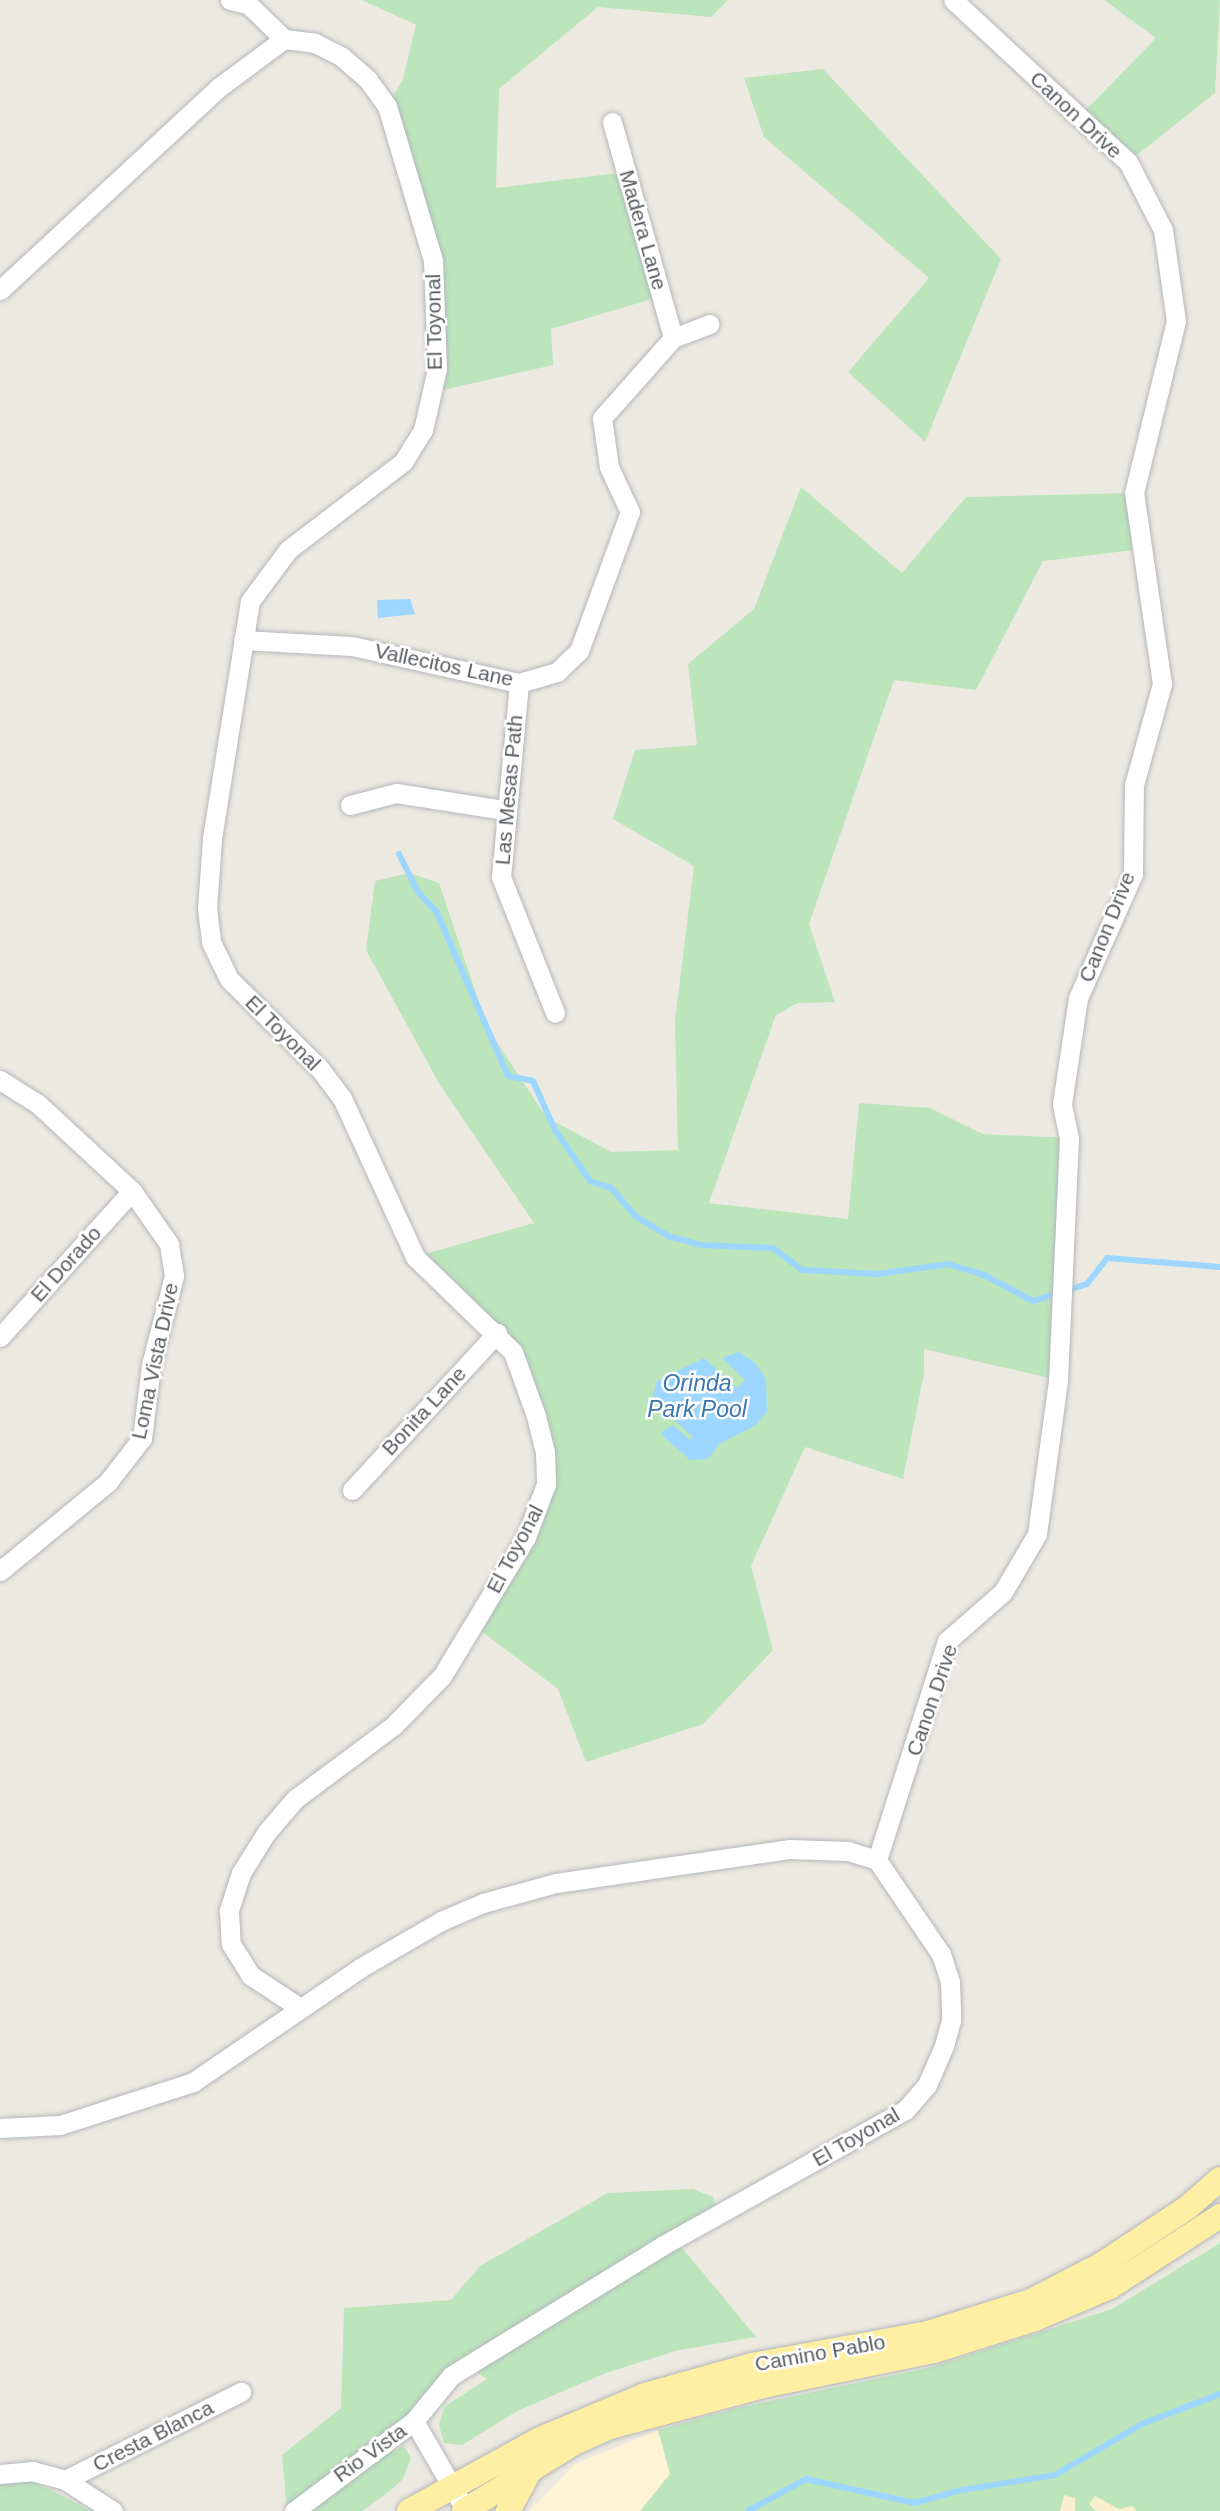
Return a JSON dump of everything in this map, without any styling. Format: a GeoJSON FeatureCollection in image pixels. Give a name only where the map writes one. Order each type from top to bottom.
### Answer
{"type":"FeatureCollection","features":[{"type":"Feature","properties":{"kind":"main road","name":"Camino Pablo"},"geometry":{"type":"LineString","coordinates":[[409,2511],[540,2439],[645,2395],[740,2368],[929,2333],[1031,2301],[1102,2264],[1187,2208],[1220,2179]]}},
{"type":"Feature","properties":{"kind":"main road","name":"Camino Pablo"},"geometry":{"type":"LineString","coordinates":[[466,2511],[574,2442],[653,2412],[934,2351],[1035,2319],[1110,2287],[1220,2216]]}},
{"type":"Feature","properties":{"kind":"main road"},"geometry":{"type":"LineString","coordinates":[[508,2511],[531,2469]]}},
{"type":"Feature","properties":{"kind":"street"},"geometry":{"type":"LineString","coordinates":[[0,290],[218,88],[284,39],[248,4],[230,0]]}},
{"type":"Feature","properties":{"kind":"street","name":"Canon Drive"},"geometry":{"type":"LineString","coordinates":[[877,1860],[947,1641],[1003,1592],[1037,1534],[1058,1380],[1069,1138],[1064,1091],[1078,998],[1133,873],[1134,785],[1162,684],[1134,493],[1176,321],[1163,230],[1128,162],[953,0]]}},
{"type":"Feature","properties":{"kind":"street","name":"El Toyonal"},"geometry":{"type":"LineString","coordinates":[[284,39],[315,43],[342,57],[368,80],[387,106],[433,260],[437,369],[424,429],[402,462],[288,550],[250,601],[212,839],[207,908],[215,957],[237,988],[320,1069],[342,1098],[415,1257],[497,1333],[513,1353],[545,1452],[546,1484],[526,1537],[442,1676],[410,1712],[295,1799],[266,1833],[241,1873],[229,1912],[231,1944],[240,1964],[300,2008]]}},
{"type":"Feature","properties":{"kind":"street","name":"Madera Lane"},"geometry":{"type":"LineString","coordinates":[[612,122],[673,338]]}},
{"type":"Feature","properties":{"kind":"street","name":"Vallecitos Lane"},"geometry":{"type":"LineString","coordinates":[[243,640],[352,646],[519,683],[557,673],[579,651],[630,512],[609,467],[602,418],[673,338],[709,324]]}},
{"type":"Feature","properties":{"kind":"street","name":"Las Mesas Path"},"geometry":{"type":"LineString","coordinates":[[519,683],[505,810],[501,877],[555,1013]]}},
{"type":"Feature","properties":{"kind":"street"},"geometry":{"type":"LineString","coordinates":[[350,805],[396,793],[505,810]]}},
{"type":"Feature","properties":{"kind":"street","name":"Loma Vista Drive"},"geometry":{"type":"LineString","coordinates":[[0,1080],[38,1104],[132,1191],[169,1244],[173,1268],[151,1365],[142,1438],[108,1482],[0,1571]]}},
{"type":"Feature","properties":{"kind":"street","name":"El Dorado"},"geometry":{"type":"LineString","coordinates":[[0,1337],[132,1191]]}},
{"type":"Feature","properties":{"kind":"street","name":"Bonita Lane"},"geometry":{"type":"LineString","coordinates":[[352,1490],[497,1333]]}},
{"type":"Feature","properties":{"kind":"street"},"geometry":{"type":"LineString","coordinates":[[0,2128],[60,2125],[193,2082],[300,2008],[441,1921],[528,1889],[789,1849],[848,1851],[877,1860]]}},
{"type":"Feature","properties":{"kind":"street","name":"El Toyonal"},"geometry":{"type":"LineString","coordinates":[[414,2421],[451,2376],[662,2246],[905,2110],[927,2085],[951,2020],[950,1982],[942,1955],[877,1860]]}},
{"type":"Feature","properties":{"kind":"street","name":"Cresta Blanca"},"geometry":{"type":"LineString","coordinates":[[65,2480],[241,2392]]}},
{"type":"Feature","properties":{"kind":"street"},"geometry":{"type":"LineString","coordinates":[[414,2421],[466,2511]]}},
{"type":"Feature","properties":{"kind":"street","name":"Rio Vista"},"geometry":{"type":"LineString","coordinates":[[294,2511],[414,2421]]}},
{"type":"Feature","properties":{"kind":"street"},"geometry":{"type":"LineString","coordinates":[[0,2474],[32,2471],[65,2480],[113,2511]]}},
{"type":"Feature","properties":{"kind":"shaded area"},"geometry":{"type":"Polygon","coordinates":[[[658,2430],[670,2474],[640,2511],[529,2511],[575,2464],[658,2430]]]}},
{"type":"Feature","properties":{"kind":"green space"},"geometry":{"type":"Polygon","coordinates":[[[362,0],[728,0],[711,17],[598,7],[499,89],[496,188],[626,172],[662,296],[551,329],[553,365],[434,392],[438,320],[387,106],[403,79],[416,25],[362,0]]]}},
{"type":"Feature","properties":{"kind":"green space"},"geometry":{"type":"Polygon","coordinates":[[[1104,0],[1220,0],[1215,93],[1128,162],[1079,117],[1156,38],[1104,0]]]}},
{"type":"Feature","properties":{"kind":"green space"},"geometry":{"type":"Polygon","coordinates":[[[823,69],[1001,259],[925,442],[848,372],[929,278],[764,137],[744,78],[823,69]]]}},
{"type":"Feature","properties":{"kind":"green space"},"geometry":{"type":"Polygon","coordinates":[[[801,487],[902,573],[966,497],[1134,493],[1142,549],[1043,561],[976,690],[894,680],[809,924],[835,1002],[798,1003],[776,1015],[709,1203],[848,1219],[859,1103],[930,1108],[983,1134],[1069,1138],[1058,1380],[924,1349],[924,1373],[903,1479],[805,1447],[751,1566],[773,1650],[703,1724],[586,1762],[558,1689],[473,1625],[546,1484],[513,1352],[415,1257],[534,1223],[440,1085],[366,950],[375,881],[410,873],[439,883],[488,1029],[546,1117],[611,1152],[678,1150],[675,1021],[694,866],[613,819],[635,750],[697,745],[688,664],[754,609],[801,487]]]}},
{"type":"Feature","properties":{"kind":"green space"},"geometry":{"type":"Polygon","coordinates":[[[693,2189],[713,2197],[719,2215],[675,2239],[756,2337],[679,2350],[606,2373],[519,2410],[462,2445],[444,2443],[439,2425],[444,2407],[487,2379],[467,2366],[383,2456],[404,2446],[411,2458],[403,2479],[386,2494],[362,2511],[287,2511],[282,2455],[341,2408],[344,2308],[451,2300],[480,2266],[608,2193],[693,2189]]]}},
{"type":"Feature","properties":{"kind":"green space"},"geometry":{"type":"Polygon","coordinates":[[[1220,2243],[1220,2511],[640,2511],[670,2474],[658,2430],[737,2408],[932,2367],[1112,2309],[1220,2243]]]}},
{"type":"Feature","properties":{"kind":"green space"},"geometry":{"type":"Polygon","coordinates":[[[30,2481],[90,2511],[0,2511],[0,2484],[30,2481]]]}},
{"type":"Feature","properties":{"kind":"sand"},"geometry":{"type":"Polygon","coordinates":[[[1064,2495],[1075,2498],[1075,2511],[1060,2511],[1064,2495]]]}},
{"type":"Feature","properties":{"kind":"sand"},"geometry":{"type":"Polygon","coordinates":[[[1095,2496],[1119,2509],[1132,2506],[1137,2511],[1096,2511],[1089,2504],[1095,2496]]]}},
{"type":"Feature","properties":{"kind":"water"},"geometry":{"type":"Polygon","coordinates":[[[410,599],[415,614],[378,618],[377,600],[410,599]]]}},
{"type":"Feature","properties":{"kind":"water","name":"Orinda Park Pool"},"geometry":{"type":"Polygon","coordinates":[[[739,1352],[754,1362],[766,1379],[767,1412],[756,1425],[719,1444],[708,1459],[690,1460],[663,1436],[662,1432],[673,1425],[690,1440],[693,1437],[652,1399],[657,1381],[704,1358],[737,1388],[745,1380],[722,1358],[739,1352]]]}},
{"type":"Feature","properties":{"kind":"waterway"},"geometry":{"type":"LineString","coordinates":[[399,854],[418,892],[436,911],[508,1076],[533,1081],[555,1130],[590,1181],[611,1188],[635,1216],[668,1236],[701,1245],[773,1248],[802,1270],[878,1274],[948,1264],[984,1275],[1033,1301],[1087,1284],[1107,1258],[1220,1267]]}},
{"type":"Feature","properties":{"kind":"waterway"},"geometry":{"type":"LineString","coordinates":[[748,2511],[806,2479],[914,2503],[962,2490],[1055,2475],[1142,2424],[1220,2394]]}}]}
